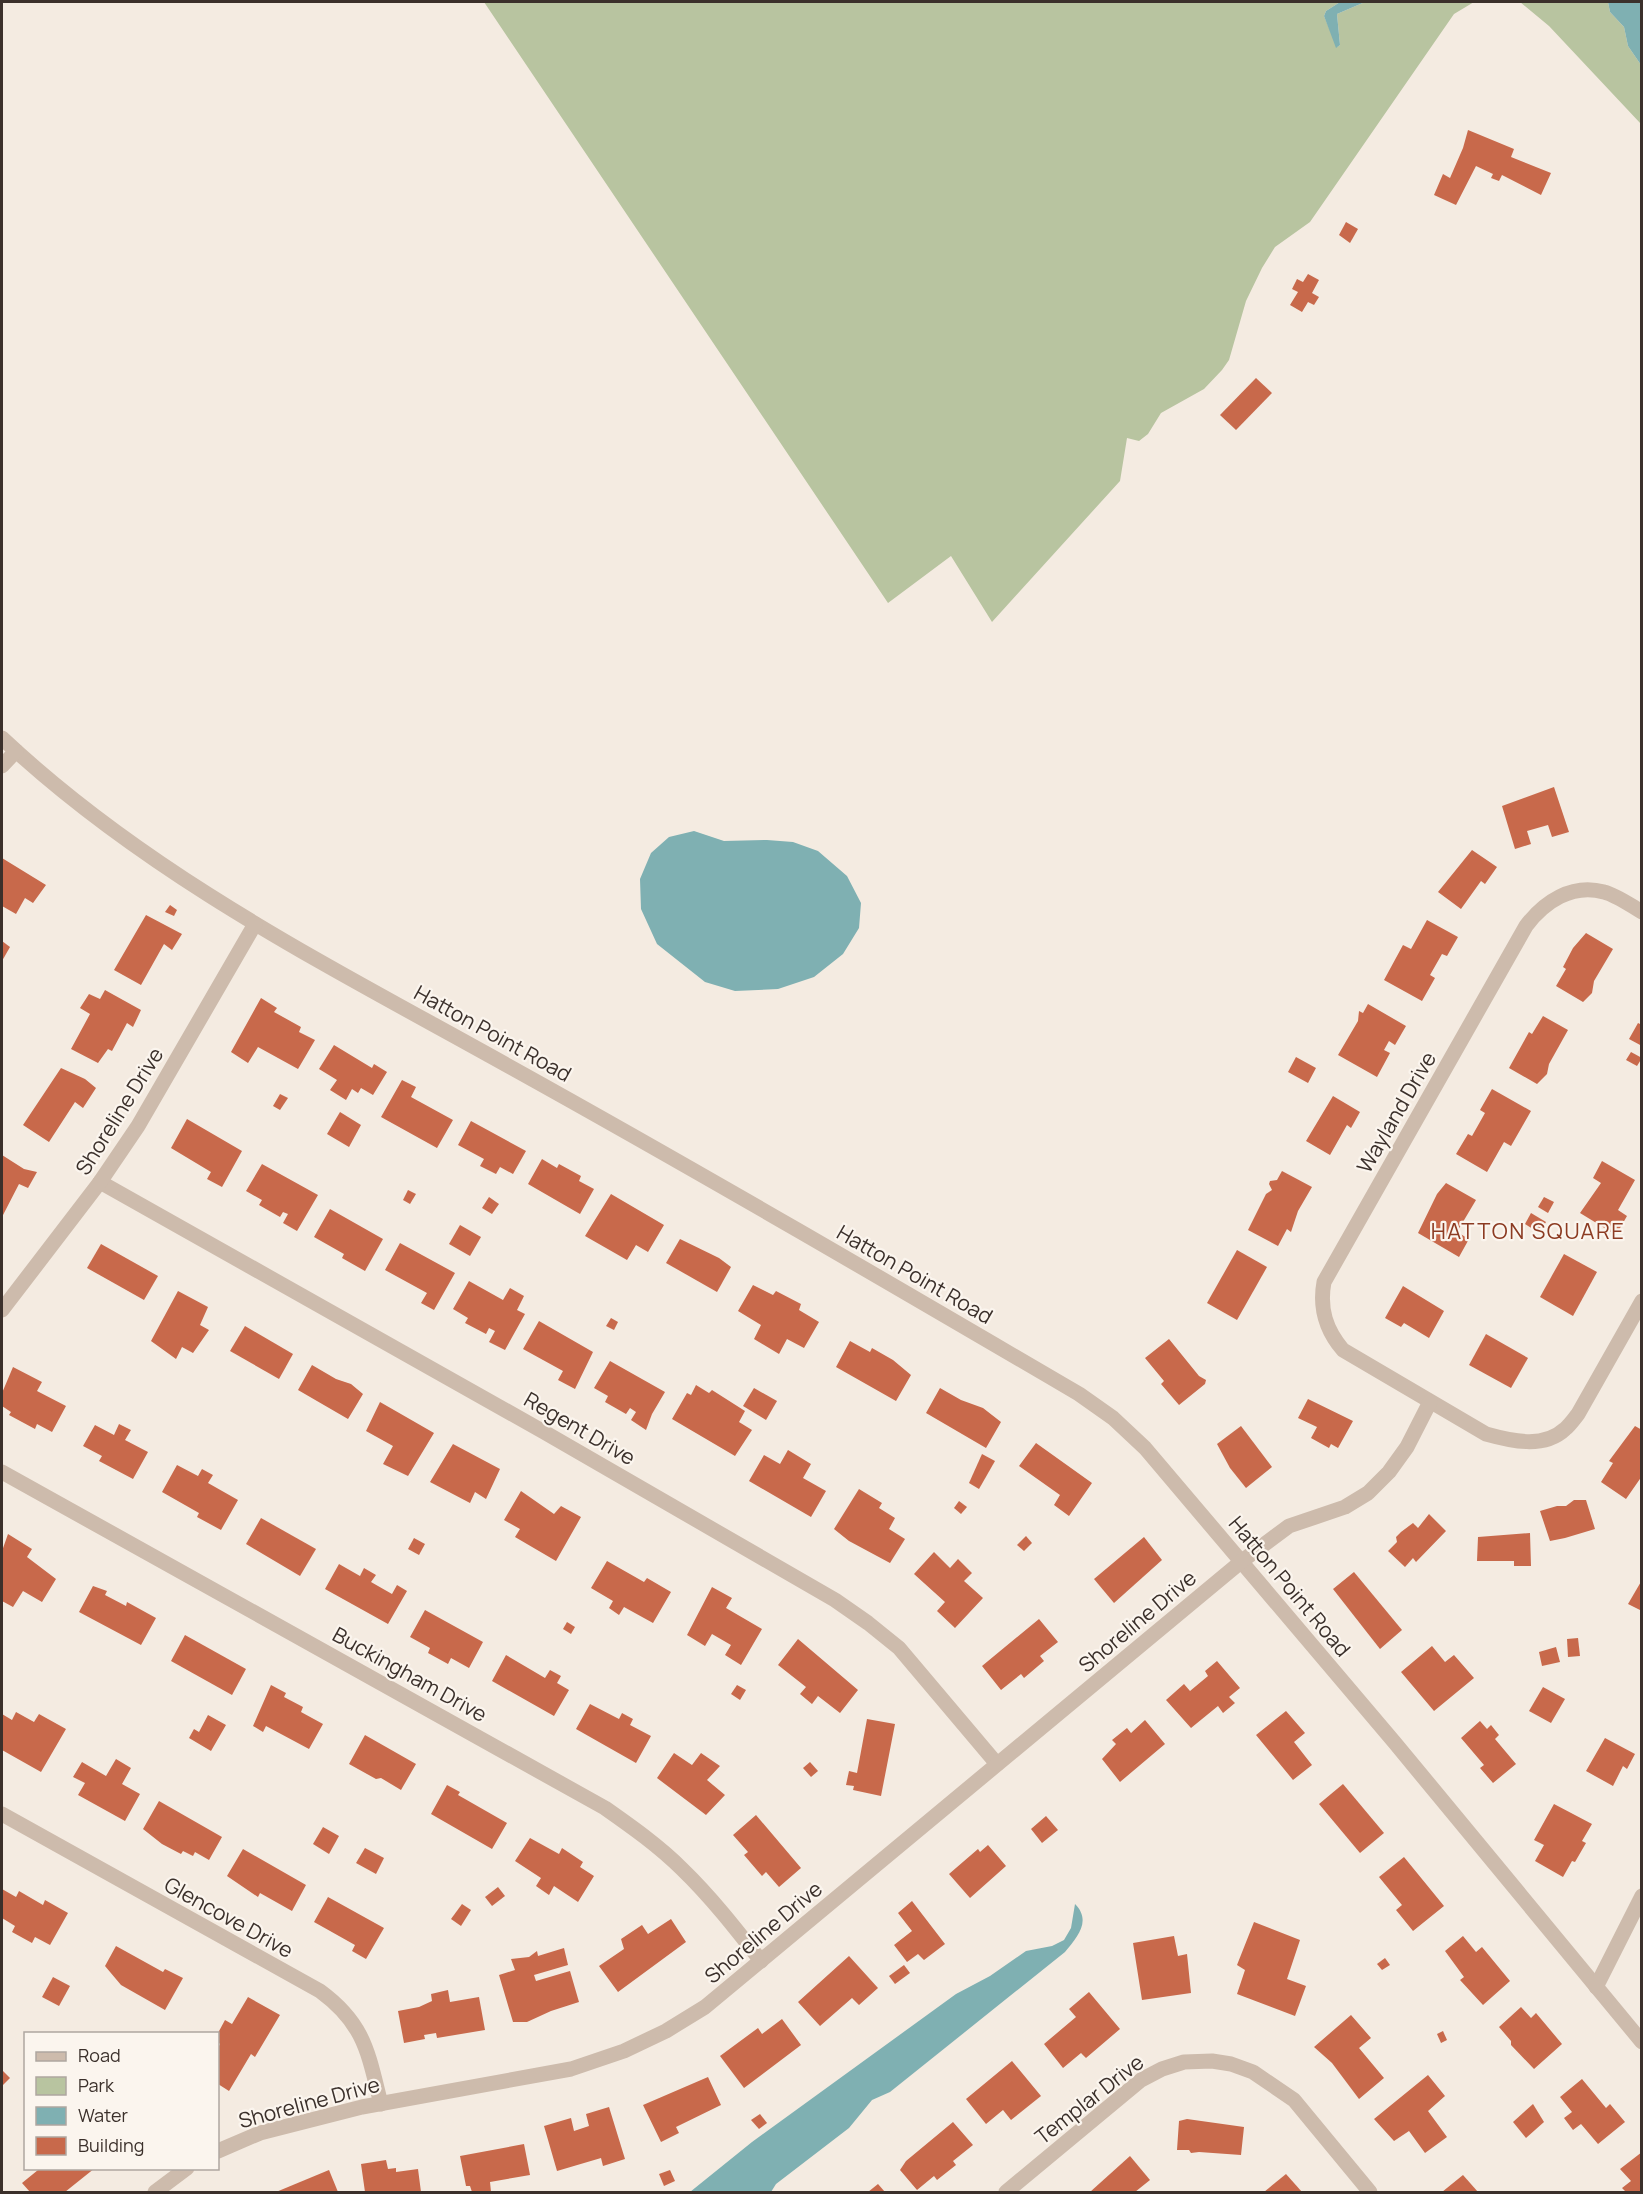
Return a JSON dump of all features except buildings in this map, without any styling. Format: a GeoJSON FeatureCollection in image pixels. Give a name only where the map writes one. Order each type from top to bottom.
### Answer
{"type":"FeatureCollection","features":[{"type":"Feature","properties":{"kind":"street","name":"Hatton Point Road"},"geometry":{"type":"LineString","coordinates":[[2,738],[97,820],[176,875],[255,924],[709,1178],[1079,1394],[1113,1419],[1145,1448],[1242,1561],[1389,1735],[1641,2042]]}},
{"type":"Feature","properties":{"kind":"street"},"geometry":{"type":"LineString","coordinates":[[2,766],[16,751]]}},
{"type":"Feature","properties":{"kind":"street","name":"Wayland Drive"},"geometry":{"type":"LineString","coordinates":[[1641,912],[1605,892],[1590,890],[1567,893],[1538,910],[1526,926],[1324,1282],[1321,1297],[1324,1320],[1332,1336],[1343,1350],[1486,1434],[1508,1440],[1535,1442],[1551,1438],[1565,1429],[1578,1414],[1641,1301]]}},
{"type":"Feature","properties":{"kind":"street","name":"Shoreline Drive"},"geometry":{"type":"LineString","coordinates":[[2,1310],[100,1182],[138,1126],[255,924]]}},
{"type":"Feature","properties":{"kind":"street","name":"Regent Drive"},"geometry":{"type":"LineString","coordinates":[[100,1182],[544,1431],[835,1600],[899,1648],[997,1764]]}},
{"type":"Feature","properties":{"kind":"street"},"geometry":{"type":"LineString","coordinates":[[1242,1561],[1289,1526],[1345,1508],[1368,1493],[1389,1472],[1407,1447],[1430,1402]]}},
{"type":"Feature","properties":{"kind":"street","name":"Buckingham Drive"},"geometry":{"type":"LineString","coordinates":[[2,1472],[605,1808],[645,1836],[681,1867],[714,1902],[761,1961]]}},
{"type":"Feature","properties":{"kind":"street","name":"Shoreline Drive"},"geometry":{"type":"LineString","coordinates":[[219,2151],[260,2133],[381,2104],[571,2069],[624,2051],[666,2031],[705,2007],[1242,1561]]}},
{"type":"Feature","properties":{"kind":"street","name":"Glencove Drive"},"geometry":{"type":"LineString","coordinates":[[2,1814],[320,1992],[339,2005],[356,2026],[366,2047],[381,2104]]}},
{"type":"Feature","properties":{"kind":"street"},"geometry":{"type":"LineString","coordinates":[[1596,1987],[1641,1896]]}},
{"type":"Feature","properties":{"kind":"street","name":"Templar Drive"},"geometry":{"type":"LineString","coordinates":[[1006,2193],[1141,2080],[1162,2069],[1184,2062],[1212,2061],[1231,2064],[1253,2072],[1294,2100],[1370,2193]]}},
{"type":"Feature","properties":{"kind":"street"},"geometry":{"type":"LineString","coordinates":[[155,2193],[186,2170]]}},
{"type":"Feature","properties":{"kind":"green space"},"geometry":{"type":"Polygon","coordinates":[[[484,2],[1340,2],[1326,11],[1324,16],[1337,47],[1340,45],[1337,14],[1365,2],[1474,2],[1454,14],[1310,222],[1275,247],[1246,301],[1229,360],[1222,370],[1204,389],[1161,413],[1148,434],[1139,441],[1127,438],[1120,481],[992,622],[951,556],[888,603],[484,2]]]}},
{"type":"Feature","properties":{"kind":"green space"},"geometry":{"type":"Polygon","coordinates":[[[1520,2],[1608,2],[1610,12],[1624,27],[1628,46],[1641,65],[1641,124],[1549,26],[1520,2]]]}},
{"type":"Feature","properties":{"kind":"water"},"geometry":{"type":"Polygon","coordinates":[[[1340,2],[1365,2],[1337,14],[1340,45],[1336,48],[1324,16],[1326,11],[1340,2]]]}},
{"type":"Feature","properties":{"kind":"water"},"geometry":{"type":"Polygon","coordinates":[[[1608,2],[1641,2],[1641,65],[1628,46],[1624,27],[1610,12],[1608,2]]]}},
{"type":"Feature","properties":{"kind":"water"},"geometry":{"type":"Polygon","coordinates":[[[694,831],[724,841],[793,842],[818,851],[847,876],[861,903],[859,928],[843,954],[814,977],[778,989],[735,991],[705,982],[657,944],[641,909],[640,879],[651,853],[669,837],[694,831]]]}},
{"type":"Feature","properties":{"kind":"water"},"geometry":{"type":"Polygon","coordinates":[[[1075,1904],[1082,1917],[1081,1929],[1065,1952],[890,2092],[872,2100],[849,2128],[776,2184],[771,2192],[690,2192],[752,2142],[956,1994],[990,1976],[1026,1951],[1052,1946],[1064,1940],[1071,1928],[1075,1904]]]}},
{"type":"Feature","properties":{"kind":"district","name":"HATTON SQUARE"},"geometry":{"type":"Point","coordinates":[1528,1231]}}]}
